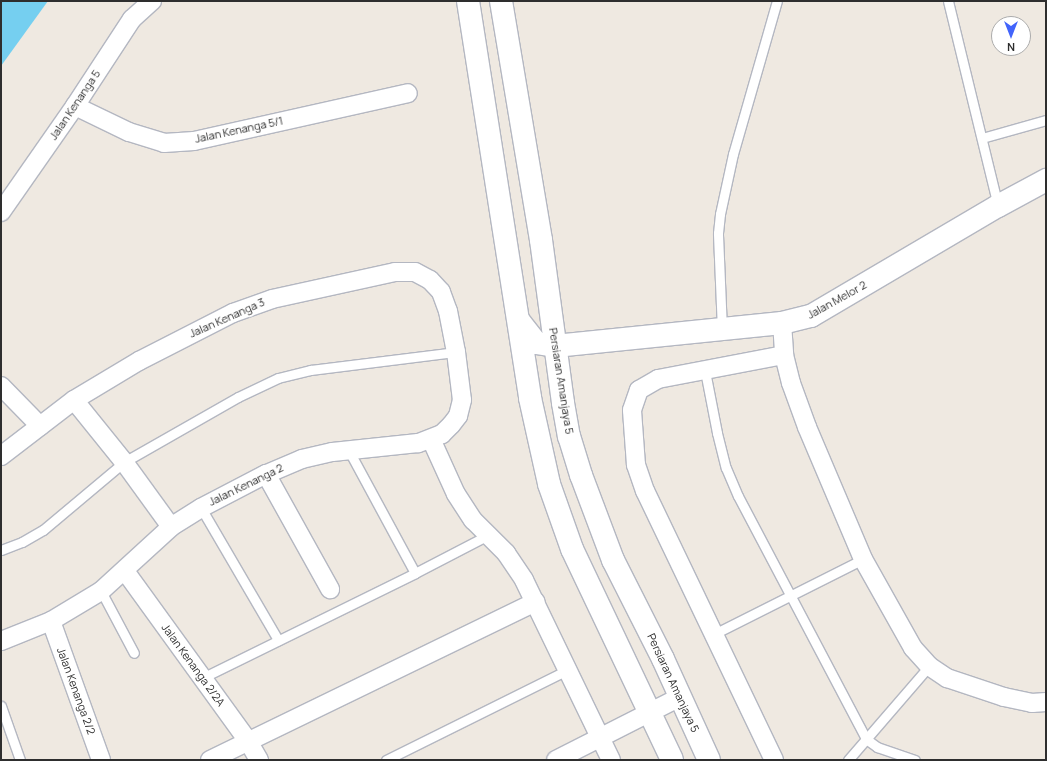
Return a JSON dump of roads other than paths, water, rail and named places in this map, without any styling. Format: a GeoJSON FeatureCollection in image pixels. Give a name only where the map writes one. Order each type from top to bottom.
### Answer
{"type":"FeatureCollection","features":[{"type":"Feature","properties":{"kind":"street","name":"Jalan Kenanga 5"},"geometry":{"type":"LineString","coordinates":[[1,212],[75,106],[132,19],[152,1]]}},
{"type":"Feature","properties":{"kind":"street"},"geometry":{"type":"LineString","coordinates":[[468,1],[530,398],[538,438],[557,512],[572,549],[672,760]]}},
{"type":"Feature","properties":{"kind":"street","name":"Persiaran Amanjaya 5"},"geometry":{"type":"LineString","coordinates":[[501,1],[541,240],[569,436],[581,475],[613,560],[663,659],[709,760]]}},
{"type":"Feature","properties":{"kind":"street","name":"Jalan Kenanga 5/1"},"geometry":{"type":"LineString","coordinates":[[75,106],[129,132],[164,143],[194,141],[408,93]]}},
{"type":"Feature","properties":{"kind":"street","name":"Jalan Melor 2"},"geometry":{"type":"LineString","coordinates":[[517,318],[536,343],[555,346],[782,323],[811,316],[998,206],[1046,180]]}},
{"type":"Feature","properties":{"kind":"street","name":"Jalan Kenanga 3"},"geometry":{"type":"LineString","coordinates":[[1,456],[74,400],[177,341],[233,313],[272,299],[395,272],[415,272],[430,280],[441,292],[448,311],[456,352]]}},
{"type":"Feature","properties":{"kind":"street"},"geometry":{"type":"LineString","coordinates":[[782,323],[784,356],[791,383],[808,427],[863,559],[913,648],[929,666],[947,678],[1004,697],[1032,703],[1046,702]]}},
{"type":"Feature","properties":{"kind":"street"},"geometry":{"type":"LineString","coordinates":[[530,398],[537,364],[555,346]]}},
{"type":"Feature","properties":{"kind":"street","name":"Jalan Kenanga 2"},"geometry":{"type":"LineString","coordinates":[[1,641],[52,621],[101,591],[125,571],[151,544],[171,527],[201,508],[266,474],[302,459],[348,449],[418,443],[442,434],[458,416],[462,400],[456,352]]}},
{"type":"Feature","properties":{"kind":"street"},"geometry":{"type":"LineString","coordinates":[[774,760],[645,491],[636,465],[632,434],[632,410],[639,390],[658,379],[705,372],[784,356]]}},
{"type":"Feature","properties":{"kind":"street"},"geometry":{"type":"LineString","coordinates":[[1,386],[40,426]]}},
{"type":"Feature","properties":{"kind":"street"},"geometry":{"type":"LineString","coordinates":[[74,400],[124,462],[171,527]]}},
{"type":"Feature","properties":{"kind":"street"},"geometry":{"type":"LineString","coordinates":[[431,439],[456,494],[473,520],[506,553],[524,580],[569,669],[611,760]]}},
{"type":"Feature","properties":{"kind":"street"},"geometry":{"type":"LineString","coordinates":[[266,474],[330,589]]}},
{"type":"Feature","properties":{"kind":"street","name":"Jalan Kenanga 2/2A"},"geometry":{"type":"LineString","coordinates":[[125,571],[248,741],[259,760]]}},
{"type":"Feature","properties":{"kind":"street"},"geometry":{"type":"LineString","coordinates":[[210,760],[536,602]]}},
{"type":"Feature","properties":{"kind":"street","name":"Jalan Kenanga 2/2"},"geometry":{"type":"LineString","coordinates":[[52,621],[101,760]]}},
{"type":"Feature","properties":{"kind":"street"},"geometry":{"type":"LineString","coordinates":[[556,760],[680,697]]}},
{"type":"Feature","properties":{"kind":"lane"},"geometry":{"type":"LineString","coordinates":[[722,330],[718,233],[720,214],[733,154],[777,1]]}},
{"type":"Feature","properties":{"kind":"lane"},"geometry":{"type":"LineString","coordinates":[[948,1],[998,206]]}},
{"type":"Feature","properties":{"kind":"lane"},"geometry":{"type":"LineString","coordinates":[[982,138],[1046,120]]}},
{"type":"Feature","properties":{"kind":"lane"},"geometry":{"type":"LineString","coordinates":[[1,550],[22,542],[43,530],[124,462],[238,397],[278,378],[311,370],[456,352]]}},
{"type":"Feature","properties":{"kind":"lane"},"geometry":{"type":"LineString","coordinates":[[705,372],[717,433],[726,468],[738,496],[789,597],[866,739],[877,747],[915,760]]}},
{"type":"Feature","properties":{"kind":"lane"},"geometry":{"type":"LineString","coordinates":[[348,449],[415,574]]}},
{"type":"Feature","properties":{"kind":"lane"},"geometry":{"type":"LineString","coordinates":[[201,508],[278,640]]}},
{"type":"Feature","properties":{"kind":"lane"},"geometry":{"type":"LineString","coordinates":[[202,678],[415,574],[488,535]]}},
{"type":"Feature","properties":{"kind":"lane"},"geometry":{"type":"LineString","coordinates":[[714,634],[863,559]]}},
{"type":"Feature","properties":{"kind":"lane"},"geometry":{"type":"LineString","coordinates":[[101,591],[134,653]]}},
{"type":"Feature","properties":{"kind":"lane"},"geometry":{"type":"LineString","coordinates":[[848,760],[929,666]]}},
{"type":"Feature","properties":{"kind":"lane"},"geometry":{"type":"LineString","coordinates":[[386,760],[569,669]]}},
{"type":"Feature","properties":{"kind":"lane"},"geometry":{"type":"LineString","coordinates":[[1,706],[20,760]]}},
{"type":"Feature","properties":{"kind":"water"},"geometry":{"type":"Polygon","coordinates":[[[1,1],[48,1],[1,66],[1,1]]]}}]}
